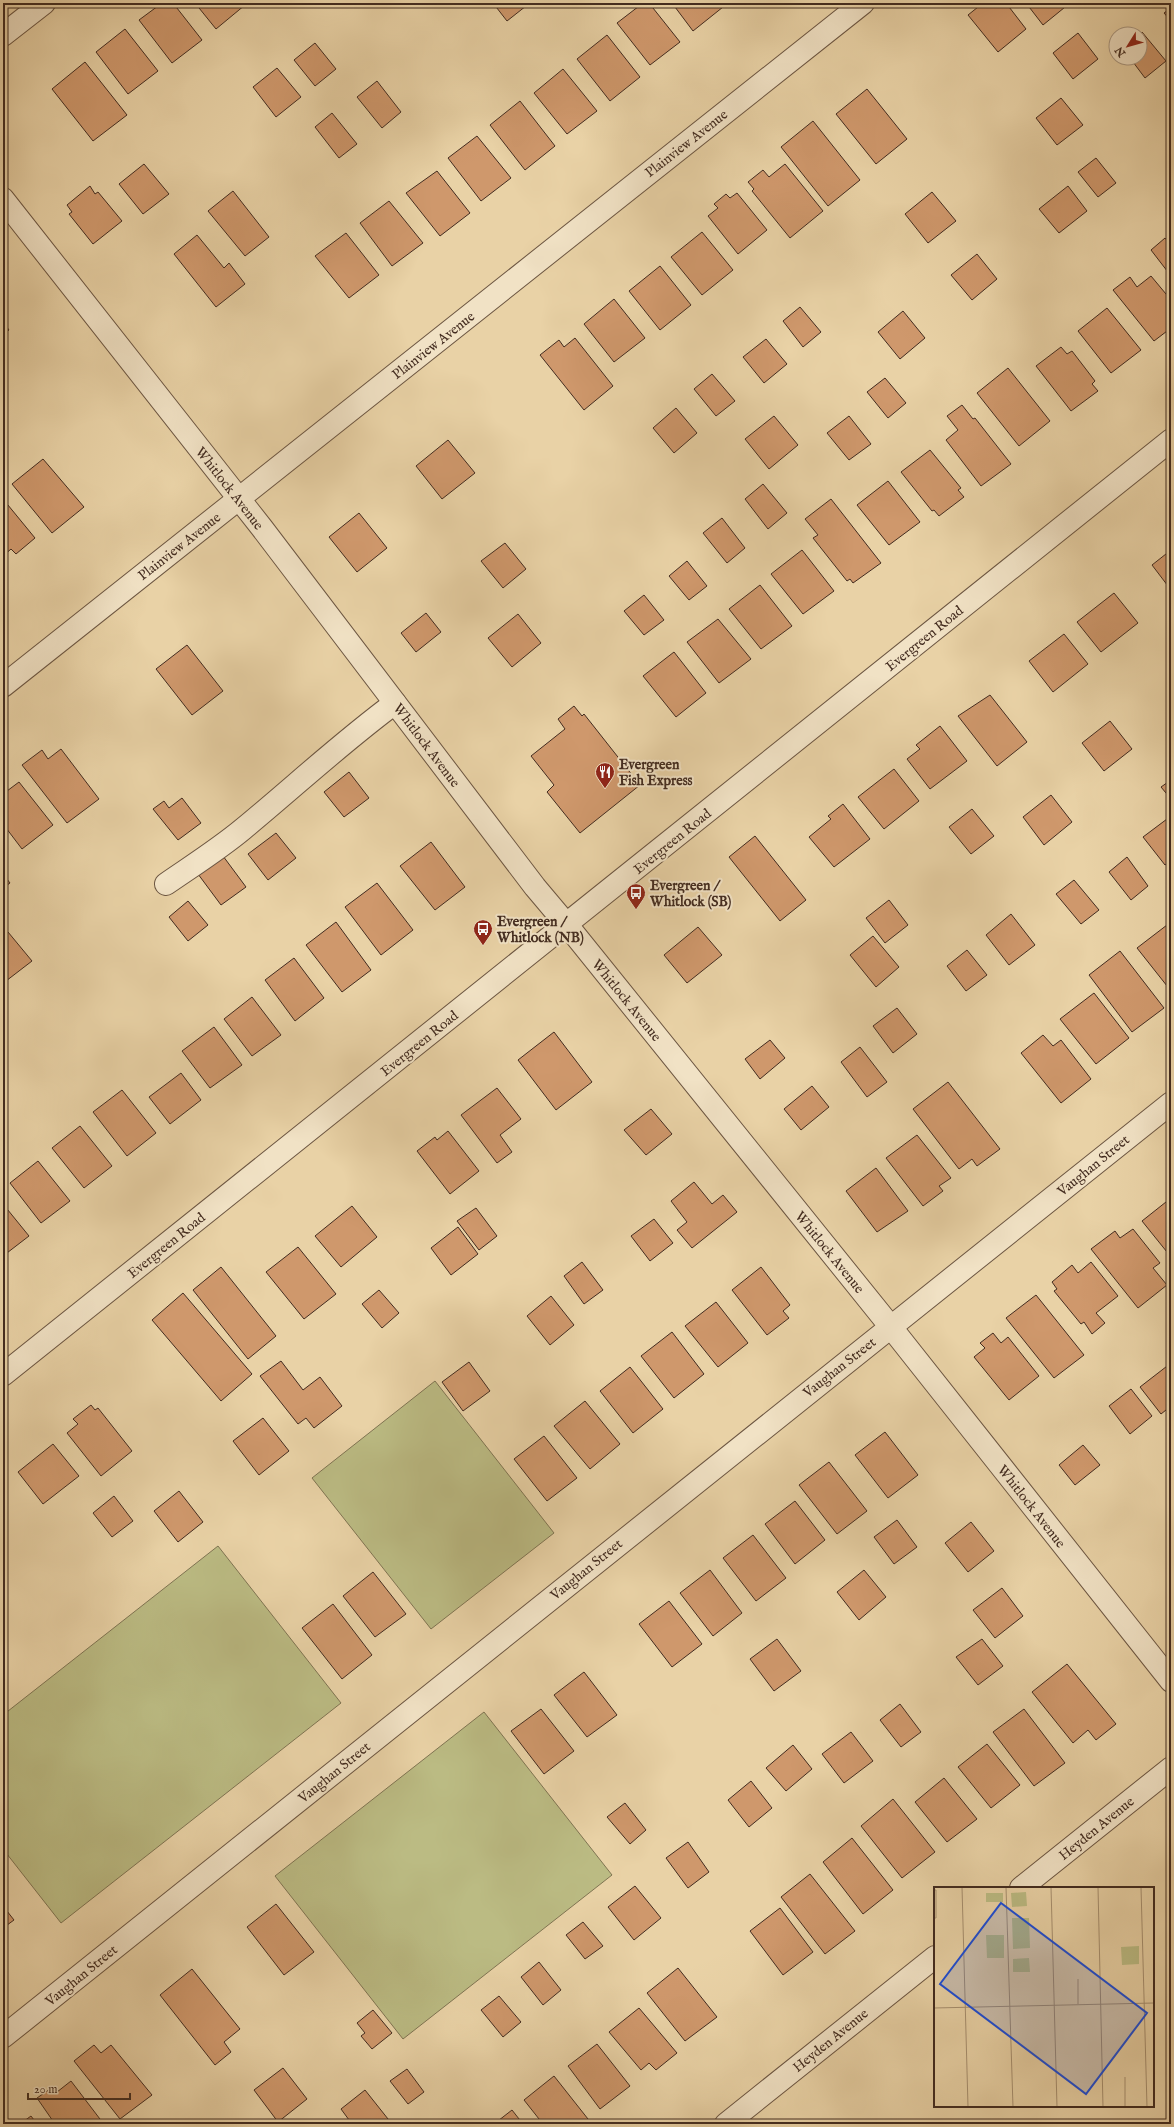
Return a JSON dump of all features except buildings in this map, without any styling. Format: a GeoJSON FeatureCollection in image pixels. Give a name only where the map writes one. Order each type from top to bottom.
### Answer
{"type":"FeatureCollection","features":[{"type":"Feature","properties":{"kind":"street"},"geometry":{"type":"LineString","coordinates":[[3,35],[44,3]]}},
{"type":"Feature","properties":{"kind":"street","name":"Plainview Avenue"},"geometry":{"type":"LineString","coordinates":[[3,686],[863,3]]}},
{"type":"Feature","properties":{"kind":"street","name":"Whitlock Avenue"},"geometry":{"type":"LineString","coordinates":[[3,199],[239,498],[535,888],[567,925],[890,1326],[1171,1681]]}},
{"type":"Feature","properties":{"kind":"street","name":"Evergreen Road"},"geometry":{"type":"LineString","coordinates":[[3,1376],[1171,440]]}},
{"type":"Feature","properties":{"kind":"street"},"geometry":{"type":"LineString","coordinates":[[166,884],[242,830],[326,757],[395,703]]}},
{"type":"Feature","properties":{"kind":"street","name":"Vaughan Street"},"geometry":{"type":"LineString","coordinates":[[3,2037],[890,1326],[1171,1103]]}},
{"type":"Feature","properties":{"kind":"street","name":"Heyden Avenue"},"geometry":{"type":"LineString","coordinates":[[1022,1887],[1171,1768]]}},
{"type":"Feature","properties":{"kind":"street","name":"Heyden Avenue"},"geometry":{"type":"LineString","coordinates":[[726,2124],[934,1958]]}},
{"type":"Feature","properties":{"kind":"green space"},"geometry":{"type":"Polygon","coordinates":[[[435,1381],[554,1533],[431,1629],[312,1478],[435,1381]]]}},
{"type":"Feature","properties":{"kind":"green space"},"geometry":{"type":"Polygon","coordinates":[[[218,1546],[341,1703],[61,1923],[3,1849],[3,1715],[218,1546]]]}},
{"type":"Feature","properties":{"kind":"green space"},"geometry":{"type":"Polygon","coordinates":[[[484,1712],[612,1875],[403,2039],[275,1876],[484,1712]]]}},
{"type":"Feature","properties":{"kind":"place","name":"Evergreen Fish Express"},"geometry":{"type":"Point","coordinates":[605,789]}},
{"type":"Feature","properties":{"kind":"place","name":"Evergreen / Whitlock (SB)"},"geometry":{"type":"Point","coordinates":[636,910]}},
{"type":"Feature","properties":{"kind":"place","name":"Evergreen / Whitlock (NB)"},"geometry":{"type":"Point","coordinates":[483,946]}}]}
